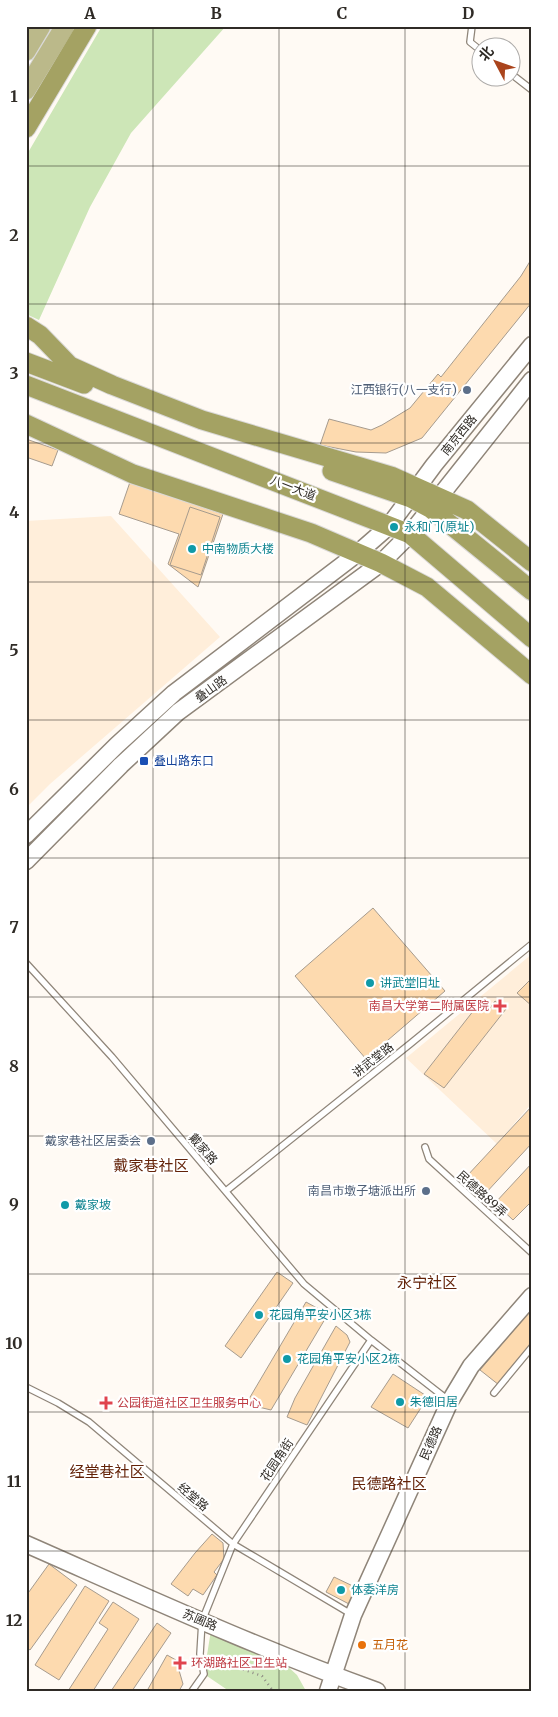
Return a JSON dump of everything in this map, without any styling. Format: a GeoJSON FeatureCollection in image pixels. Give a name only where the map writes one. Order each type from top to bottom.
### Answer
{"type":"FeatureCollection","features":[{"type":"Feature","properties":{"kind":"highway"},"geometry":{"type":"LineString","coordinates":[[26,128],[87,26]]}},
{"type":"Feature","properties":{"kind":"highway"},"geometry":{"type":"LineString","coordinates":[[26,326],[40,334],[70,366],[202,420],[391,476],[414,493]]}},
{"type":"Feature","properties":{"kind":"highway"},"geometry":{"type":"LineString","coordinates":[[26,362],[89,386],[414,493],[434,502],[467,510],[532,562]]}},
{"type":"Feature","properties":{"kind":"highway","name":"八一大道"},"geometry":{"type":"LineString","coordinates":[[26,385],[410,534],[532,638]]}},
{"type":"Feature","properties":{"kind":"highway"},"geometry":{"type":"LineString","coordinates":[[26,424],[133,474],[311,533],[381,562],[427,587],[532,675]]}},
{"type":"Feature","properties":{"kind":"highway"},"geometry":{"type":"LineString","coordinates":[[434,502],[532,591]]}},
{"type":"Feature","properties":{"kind":"main road"},"geometry":{"type":"LineString","coordinates":[[26,51],[41,26]]}},
{"type":"Feature","properties":{"kind":"main road"},"geometry":{"type":"LineString","coordinates":[[26,90],[65,26]]}},
{"type":"Feature","properties":{"kind":"main road","name":"南京西路"},"geometry":{"type":"LineString","coordinates":[[389,526],[434,465],[532,345]]}},
{"type":"Feature","properties":{"kind":"main road","name":"南京西路"},"geometry":{"type":"LineString","coordinates":[[410,534],[532,380]]}},
{"type":"Feature","properties":{"kind":"main road","name":"叠山路"},"geometry":{"type":"LineString","coordinates":[[26,835],[174,693],[358,553],[389,526]]}},
{"type":"Feature","properties":{"kind":"main road","name":"叠山路"},"geometry":{"type":"LineString","coordinates":[[26,861],[121,765],[178,712],[381,562],[410,534]]}},
{"type":"Feature","properties":{"kind":"main road","name":"民德路"},"geometry":{"type":"LineString","coordinates":[[331,1683],[353,1615],[450,1401],[470,1366],[532,1296]]}},
{"type":"Feature","properties":{"kind":"main road","name":"苏圃路"},"geometry":{"type":"LineString","coordinates":[[26,1544],[202,1622],[331,1683],[376,1691]]}},
{"type":"Feature","properties":{"kind":"lane"},"geometry":{"type":"LineString","coordinates":[[520,81],[532,90]]}},
{"type":"Feature","properties":{"kind":"lane","name":"讲武堂路"},"geometry":{"type":"LineString","coordinates":[[226,1190],[532,944]]}},
{"type":"Feature","properties":{"kind":"lane","name":"戴家路"},"geometry":{"type":"LineString","coordinates":[[26,963],[112,1058],[304,1284],[371,1340]]}},
{"type":"Feature","properties":{"kind":"lane","name":"民德路89弄"},"geometry":{"type":"LineString","coordinates":[[425,1146],[429,1160],[532,1253]]}},
{"type":"Feature","properties":{"kind":"lane"},"geometry":{"type":"LineString","coordinates":[[371,1340],[450,1401]]}},
{"type":"Feature","properties":{"kind":"lane","name":"花园角街"},"geometry":{"type":"LineString","coordinates":[[192,1691],[204,1674],[200,1654],[202,1622],[232,1544],[371,1340]]}},
{"type":"Feature","properties":{"kind":"lane"},"geometry":{"type":"LineString","coordinates":[[494,1393],[532,1347]]}},
{"type":"Feature","properties":{"kind":"lane","name":"经堂路"},"geometry":{"type":"LineString","coordinates":[[26,1387],[58,1403],[89,1422],[232,1544],[353,1615]]}},
{"type":"Feature","properties":{"kind":"path"},"geometry":{"type":"LineString","coordinates":[[200,1654],[262,1676],[273,1691]]}},
{"type":"Feature","properties":{"kind":"shaded area"},"geometry":{"type":"Polygon","coordinates":[[[111,516],[220,637],[50,784],[26,808],[26,521],[111,516]]]}},
{"type":"Feature","properties":{"kind":"shaded area","name":"南昌大学第二附属医院"},"geometry":{"type":"Polygon","coordinates":[[[532,954],[532,1103],[497,1144],[406,1058],[532,954]]]}},
{"type":"Feature","properties":{"kind":"green space"},"geometry":{"type":"Polygon","coordinates":[[[102,26],[226,26],[131,133],[90,207],[39,320],[26,314],[26,156],[102,26]]]}},
{"type":"Feature","properties":{"kind":"green space"},"geometry":{"type":"Polygon","coordinates":[[[211,1630],[275,1655],[297,1675],[306,1691],[229,1691],[204,1674],[211,1630]]]}},
{"type":"Feature","properties":{"kind":"building"},"geometry":{"type":"Polygon","coordinates":[[[532,258],[532,302],[422,438],[386,453],[356,452],[320,445],[329,419],[371,430],[410,408],[438,374],[441,377],[521,276],[532,258]]]}},
{"type":"Feature","properties":{"kind":"building"},"geometry":{"type":"Polygon","coordinates":[[[26,439],[58,450],[52,466],[26,457],[26,439]]]}},
{"type":"Feature","properties":{"kind":"building","name":"中南物质大楼"},"geometry":{"type":"Polygon","coordinates":[[[130,482],[223,514],[198,587],[168,564],[179,534],[119,514],[130,482]]]}},
{"type":"Feature","properties":{"kind":"building"},"geometry":{"type":"Polygon","coordinates":[[[190,507],[220,517],[201,575],[170,565],[190,507]]]}},
{"type":"Feature","properties":{"kind":"building","name":"讲武堂旧址"},"geometry":{"type":"Polygon","coordinates":[[[373,908],[445,991],[366,1059],[295,976],[373,908]]]}},
{"type":"Feature","properties":{"kind":"building"},"geometry":{"type":"Polygon","coordinates":[[[532,978],[532,1006],[517,993],[532,978]]]}},
{"type":"Feature","properties":{"kind":"building"},"geometry":{"type":"Polygon","coordinates":[[[481,1001],[490,1008],[495,1001],[506,1009],[444,1088],[424,1074],[481,1001]]]}},
{"type":"Feature","properties":{"kind":"building"},"geometry":{"type":"Polygon","coordinates":[[[532,1106],[532,1143],[484,1195],[466,1177],[532,1106]]]}},
{"type":"Feature","properties":{"kind":"building"},"geometry":{"type":"Polygon","coordinates":[[[532,1163],[532,1201],[513,1220],[495,1203],[532,1163]]]}},
{"type":"Feature","properties":{"kind":"building","name":"花园角平安小区3栋"},"geometry":{"type":"Polygon","coordinates":[[[277,1272],[293,1283],[241,1358],[225,1346],[277,1272]]]}},
{"type":"Feature","properties":{"kind":"building","name":"花园角平安小区2栋"},"geometry":{"type":"Polygon","coordinates":[[[306,1302],[328,1314],[271,1410],[246,1404],[306,1302]]]}},
{"type":"Feature","properties":{"kind":"building"},"geometry":{"type":"Polygon","coordinates":[[[532,1308],[532,1346],[499,1385],[480,1370],[532,1308]]]}},
{"type":"Feature","properties":{"kind":"building"},"geometry":{"type":"Polygon","coordinates":[[[336,1326],[347,1335],[350,1342],[307,1425],[287,1417],[295,1398],[336,1326]]]}},
{"type":"Feature","properties":{"kind":"building","name":"朱德旧居"},"geometry":{"type":"Polygon","coordinates":[[[393,1374],[428,1397],[408,1428],[371,1407],[393,1374]]]}},
{"type":"Feature","properties":{"kind":"building"},"geometry":{"type":"Polygon","coordinates":[[[212,1534],[223,1543],[224,1559],[214,1572],[217,1575],[203,1595],[193,1589],[188,1596],[171,1584],[212,1534]]]}},
{"type":"Feature","properties":{"kind":"building"},"geometry":{"type":"Polygon","coordinates":[[[49,1564],[77,1585],[30,1650],[26,1647],[26,1596],[49,1564]]]}},
{"type":"Feature","properties":{"kind":"building","name":"体委洋房"},"geometry":{"type":"Polygon","coordinates":[[[334,1577],[357,1588],[349,1604],[326,1592],[334,1577]]]}},
{"type":"Feature","properties":{"kind":"building"},"geometry":{"type":"Polygon","coordinates":[[[85,1586],[109,1601],[59,1680],[35,1665],[85,1586]]]}},
{"type":"Feature","properties":{"kind":"building"},"geometry":{"type":"Polygon","coordinates":[[[113,1602],[139,1619],[93,1691],[68,1691],[108,1629],[99,1623],[113,1602]]]}},
{"type":"Feature","properties":{"kind":"building"},"geometry":{"type":"Polygon","coordinates":[[[157,1623],[171,1633],[132,1691],[111,1691],[157,1623]]]}},
{"type":"Feature","properties":{"kind":"building"},"geometry":{"type":"Polygon","coordinates":[[[167,1655],[176,1660],[183,1684],[179,1691],[152,1691],[148,1689],[167,1655]]]}},
{"type":"Feature","properties":{"kind":"place","name":"江西银行(八一支行)"},"geometry":{"type":"Point","coordinates":[467,390]}},
{"type":"Feature","properties":{"kind":"place","name":"永和门(原址)"},"geometry":{"type":"Point","coordinates":[394,527]}},
{"type":"Feature","properties":{"kind":"place","name":"中南物质大楼"},"geometry":{"type":"Point","coordinates":[192,549]}},
{"type":"Feature","properties":{"kind":"place","name":"叠山路东口"},"geometry":{"type":"Point","coordinates":[144,761]}},
{"type":"Feature","properties":{"kind":"place","name":"讲武堂旧址"},"geometry":{"type":"Point","coordinates":[370,983]}},
{"type":"Feature","properties":{"kind":"place","name":"南昌大学第二附属医院"},"geometry":{"type":"Point","coordinates":[500,1006]}},
{"type":"Feature","properties":{"kind":"place","name":"戴家巷社区居委会"},"geometry":{"type":"Point","coordinates":[151,1141]}},
{"type":"Feature","properties":{"kind":"place","name":"南昌市墩子塘派出所"},"geometry":{"type":"Point","coordinates":[426,1191]}},
{"type":"Feature","properties":{"kind":"place","name":"戴家坡"},"geometry":{"type":"Point","coordinates":[65,1205]}},
{"type":"Feature","properties":{"kind":"place","name":"花园角平安小区3栋"},"geometry":{"type":"Point","coordinates":[259,1315]}},
{"type":"Feature","properties":{"kind":"place","name":"花园角平安小区2栋"},"geometry":{"type":"Point","coordinates":[287,1359]}},
{"type":"Feature","properties":{"kind":"place","name":"朱德旧居"},"geometry":{"type":"Point","coordinates":[400,1402]}},
{"type":"Feature","properties":{"kind":"place","name":"公园街道社区卫生服务中心"},"geometry":{"type":"Point","coordinates":[106,1403]}},
{"type":"Feature","properties":{"kind":"place","name":"体委洋房"},"geometry":{"type":"Point","coordinates":[341,1590]}},
{"type":"Feature","properties":{"kind":"place","name":"五月花"},"geometry":{"type":"Point","coordinates":[362,1645]}},
{"type":"Feature","properties":{"kind":"place","name":"环湖路社区卫生站"},"geometry":{"type":"Point","coordinates":[180,1663]}},
{"type":"Feature","properties":{"kind":"district","name":"戴家巷社区"},"geometry":{"type":"Point","coordinates":[151,1166]}},
{"type":"Feature","properties":{"kind":"district","name":"永宁社区"},"geometry":{"type":"Point","coordinates":[427,1283]}},
{"type":"Feature","properties":{"kind":"district","name":"经堂巷社区"},"geometry":{"type":"Point","coordinates":[107,1472]}},
{"type":"Feature","properties":{"kind":"district","name":"民德路社区"},"geometry":{"type":"Point","coordinates":[389,1484]}}]}
